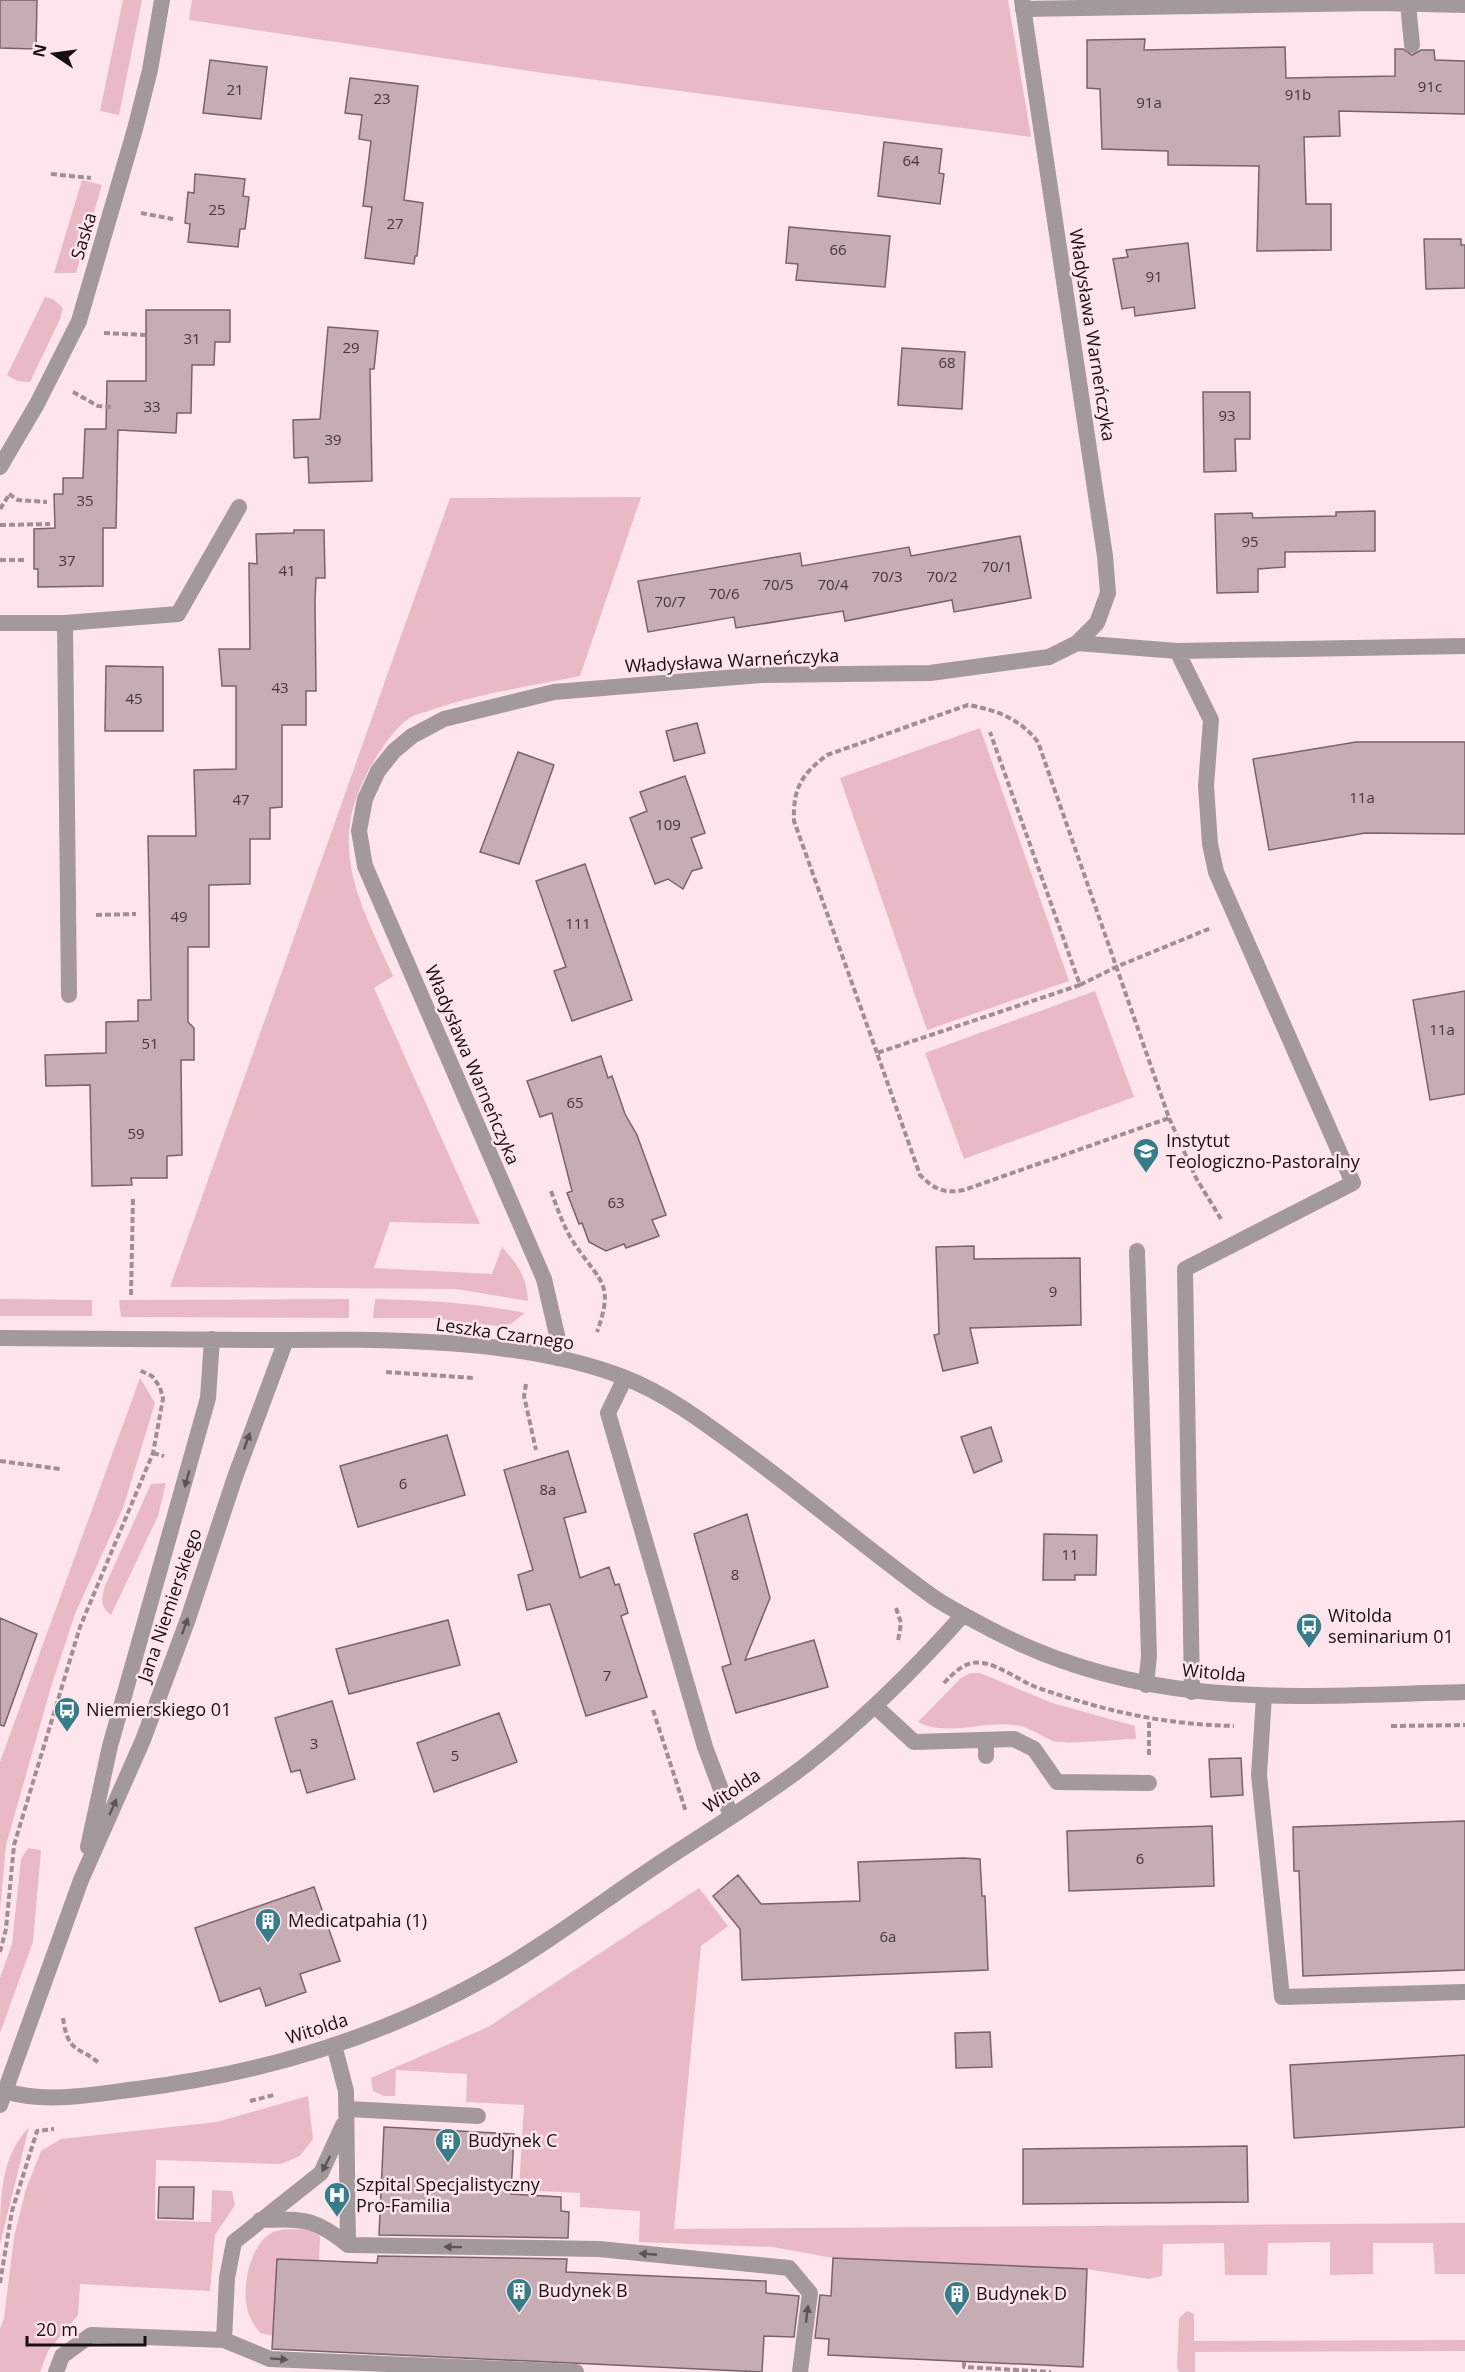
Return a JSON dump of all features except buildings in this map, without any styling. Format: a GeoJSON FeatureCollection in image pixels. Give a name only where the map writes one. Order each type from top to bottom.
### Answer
{"type":"FeatureCollection","features":[{"type":"Feature","properties":{"kind":"street","name":"Saska"},"geometry":{"type":"LineString","coordinates":[[0,466],[37,404],[79,321],[120,186],[150,70],[162,0]]}},
{"type":"Feature","properties":{"kind":"street"},"geometry":{"type":"LineString","coordinates":[[1023,4],[1377,2],[1465,5]]}},
{"type":"Feature","properties":{"kind":"street","name":"Władysława Warneńczyka"},"geometry":{"type":"LineString","coordinates":[[558,1358],[555,1324],[544,1279],[365,866],[359,831],[365,799],[378,771],[394,751],[412,736],[444,719],[554,692],[761,675],[930,673],[1049,657],[1077,643],[1097,623],[1108,593],[1105,556],[1023,4]]}},
{"type":"Feature","properties":{"kind":"street"},"geometry":{"type":"LineString","coordinates":[[1408,4],[1412,45]]}},
{"type":"Feature","properties":{"kind":"street"},"geometry":{"type":"LineString","coordinates":[[0,623],[65,623],[178,614],[239,507]]}},
{"type":"Feature","properties":{"kind":"street"},"geometry":{"type":"LineString","coordinates":[[65,623],[69,995]]}},
{"type":"Feature","properties":{"kind":"street"},"geometry":{"type":"LineString","coordinates":[[1077,643],[1177,651],[1465,646]]}},
{"type":"Feature","properties":{"kind":"street"},"geometry":{"type":"LineString","coordinates":[[1177,651],[1211,720],[1206,786],[1210,844],[1216,872],[1234,918],[1353,1183],[1185,1269],[1192,1692]]}},
{"type":"Feature","properties":{"kind":"street"},"geometry":{"type":"LineString","coordinates":[[1137,1251],[1149,1656],[1146,1685]]}},
{"type":"Feature","properties":{"kind":"street","name":"Leszka Czarnego"},"geometry":{"type":"LineString","coordinates":[[0,1338],[286,1340],[440,1344],[558,1358],[625,1378],[699,1418],[932,1597],[963,1615]]}},
{"type":"Feature","properties":{"kind":"street","name":"Jana Niemierskiego"},"geometry":{"type":"LineString","coordinates":[[81,1880],[110,1746],[208,1398],[212,1339]]}},
{"type":"Feature","properties":{"kind":"street","name":"Jana Niemierskiego"},"geometry":{"type":"LineString","coordinates":[[2,2098],[81,1880],[143,1740],[188,1619],[235,1477],[286,1340]]}},
{"type":"Feature","properties":{"kind":"street"},"geometry":{"type":"LineString","coordinates":[[625,1378],[609,1413],[705,1747],[731,1816]]}},
{"type":"Feature","properties":{"kind":"street","name":"Witolda"},"geometry":{"type":"LineString","coordinates":[[2,2098],[95,2094],[213,2078],[334,2045],[406,2017],[491,1975],[806,1765],[875,1706],[963,1615],[1020,1645],[1059,1661],[1146,1685],[1192,1692],[1264,1696],[1465,1692]]}},
{"type":"Feature","properties":{"kind":"street"},"geometry":{"type":"LineString","coordinates":[[1264,1696],[1259,1775],[1282,1997],[1465,1992]]}},
{"type":"Feature","properties":{"kind":"street"},"geometry":{"type":"LineString","coordinates":[[875,1706],[914,1742],[986,1748],[1014,1739],[1034,1749],[1057,1782],[1149,1783]]}},
{"type":"Feature","properties":{"kind":"street"},"geometry":{"type":"LineString","coordinates":[[334,2045],[344,2076],[348,2109],[348,2245]]}},
{"type":"Feature","properties":{"kind":"street"},"geometry":{"type":"LineString","coordinates":[[348,2109],[478,2116]]}},
{"type":"Feature","properties":{"kind":"street"},"geometry":{"type":"LineString","coordinates":[[224,2340],[227,2278],[234,2242],[321,2173],[339,2140],[348,2109]]}},
{"type":"Feature","properties":{"kind":"street"},"geometry":{"type":"LineString","coordinates":[[260,2220],[310,2221],[326,2228],[348,2245],[599,2249],[789,2268],[810,2293],[800,2372]]}},
{"type":"Feature","properties":{"kind":"street"},"geometry":{"type":"LineString","coordinates":[[56,2372],[62,2356],[91,2335],[224,2340],[270,2359],[576,2372]]}},
{"type":"Feature","properties":{"kind":"path"},"geometry":{"type":"LineString","coordinates":[[51,174],[83,175],[120,186]]}},
{"type":"Feature","properties":{"kind":"path"},"geometry":{"type":"LineString","coordinates":[[135,211],[173,219]]}},
{"type":"Feature","properties":{"kind":"path"},"geometry":{"type":"LineString","coordinates":[[98,330],[105,333],[145,335]]}},
{"type":"Feature","properties":{"kind":"path"},"geometry":{"type":"LineString","coordinates":[[69,390],[98,406],[111,407]]}},
{"type":"Feature","properties":{"kind":"path"},"geometry":{"type":"LineString","coordinates":[[9,494],[18,500],[47,502]]}},
{"type":"Feature","properties":{"kind":"path"},"geometry":{"type":"LineString","coordinates":[[0,525],[50,524]]}},
{"type":"Feature","properties":{"kind":"path"},"geometry":{"type":"LineString","coordinates":[[0,560],[25,560]]}},
{"type":"Feature","properties":{"kind":"path"},"geometry":{"type":"LineString","coordinates":[[1169,1118],[949,1193],[933,1188],[920,1175],[794,821],[793,801],[798,784],[811,767],[827,755],[968,705],[986,708],[1025,726],[1038,742],[1169,1118],[1196,1178],[1236,1244]]}},
{"type":"Feature","properties":{"kind":"path"},"geometry":{"type":"LineString","coordinates":[[990,732],[1080,985]]}},
{"type":"Feature","properties":{"kind":"path"},"geometry":{"type":"LineString","coordinates":[[68,915],[136,914]]}},
{"type":"Feature","properties":{"kind":"path"},"geometry":{"type":"LineString","coordinates":[[877,1053],[1080,985],[1116,967],[1234,918]]}},
{"type":"Feature","properties":{"kind":"path"},"geometry":{"type":"LineString","coordinates":[[551,1191],[562,1223],[604,1284],[606,1305],[597,1332]]}},
{"type":"Feature","properties":{"kind":"path"},"geometry":{"type":"LineString","coordinates":[[130,1295],[133,1197]]}},
{"type":"Feature","properties":{"kind":"path"},"geometry":{"type":"LineString","coordinates":[[0,1952],[6,1929],[14,1845],[80,1627],[153,1453],[163,1399],[160,1387],[152,1376],[135,1367]]}},
{"type":"Feature","properties":{"kind":"path"},"geometry":{"type":"LineString","coordinates":[[382,1372],[478,1378]]}},
{"type":"Feature","properties":{"kind":"path"},"geometry":{"type":"LineString","coordinates":[[517,1383],[537,1386]]}},
{"type":"Feature","properties":{"kind":"path"},"geometry":{"type":"LineString","coordinates":[[526,1384],[524,1396],[536,1450]]}},
{"type":"Feature","properties":{"kind":"path"},"geometry":{"type":"LineString","coordinates":[[0,1461],[60,1469]]}},
{"type":"Feature","properties":{"kind":"path"},"geometry":{"type":"LineString","coordinates":[[891,1604],[898,1610],[901,1623],[897,1645]]}},
{"type":"Feature","properties":{"kind":"path"},"geometry":{"type":"LineString","coordinates":[[943,1684],[959,1667],[971,1663],[984,1663],[1028,1685],[1139,1718],[1182,1724],[1262,1727]]}},
{"type":"Feature","properties":{"kind":"path"},"geometry":{"type":"LineString","coordinates":[[653,1710],[688,1817],[723,1794]]}},
{"type":"Feature","properties":{"kind":"path"},"geometry":{"type":"LineString","coordinates":[[1385,1726],[1465,1725]]}},
{"type":"Feature","properties":{"kind":"path"},"geometry":{"type":"LineString","coordinates":[[62,2016],[65,2038],[80,2054],[100,2063],[109,2064]]}},
{"type":"Feature","properties":{"kind":"path"},"geometry":{"type":"LineString","coordinates":[[95,2094],[100,2063]]}},
{"type":"Feature","properties":{"kind":"path"},"geometry":{"type":"LineString","coordinates":[[245,2102],[277,2094]]}},
{"type":"Feature","properties":{"kind":"path"},"geometry":{"type":"LineString","coordinates":[[0,2283],[12,2211],[37,2131],[59,2128]]}},
{"type":"Feature","properties":{"kind":"path"},"geometry":{"type":"LineString","coordinates":[[964,2367],[1051,2372]]}},
{"type":"Feature","properties":{"kind":"shaded area"},"geometry":{"type":"Polygon","coordinates":[[[123,0],[142,0],[119,115],[100,111],[123,0]]]}},
{"type":"Feature","properties":{"kind":"shaded area"},"geometry":{"type":"Polygon","coordinates":[[[192,0],[1008,0],[1031,137],[543,73],[189,20],[192,0]]]}},
{"type":"Feature","properties":{"kind":"shaded area"},"geometry":{"type":"Polygon","coordinates":[[[82,180],[102,185],[76,273],[54,273],[82,180]]]}},
{"type":"Feature","properties":{"kind":"shaded area"},"geometry":{"type":"Polygon","coordinates":[[[45,297],[53,299],[63,308],[60,319],[30,382],[17,381],[7,375],[45,297]]]}},
{"type":"Feature","properties":{"kind":"shaded area"},"geometry":{"type":"Polygon","coordinates":[[[641,497],[580,676],[470,698],[411,717],[393,733],[374,761],[359,791],[351,818],[349,844],[358,895],[393,976],[374,988],[480,1224],[390,1222],[374,1268],[492,1274],[502,1247],[521,1272],[526,1285],[528,1301],[456,1289],[170,1287],[450,498],[641,497]]]}},
{"type":"Feature","properties":{"kind":"shaded area"},"geometry":{"type":"Polygon","coordinates":[[[980,728],[1069,981],[927,1030],[840,778],[980,728]]]}},
{"type":"Feature","properties":{"kind":"shaded area"},"geometry":{"type":"Polygon","coordinates":[[[1095,991],[1134,1097],[964,1159],[925,1053],[1095,991]]]}},
{"type":"Feature","properties":{"kind":"shaded area"},"geometry":{"type":"Polygon","coordinates":[[[0,1299],[92,1300],[92,1316],[0,1316],[0,1299]]]}},
{"type":"Feature","properties":{"kind":"shaded area"},"geometry":{"type":"Polygon","coordinates":[[[349,1299],[349,1318],[121,1317],[119,1300],[349,1299]]]}},
{"type":"Feature","properties":{"kind":"shaded area"},"geometry":{"type":"Polygon","coordinates":[[[375,1299],[450,1303],[525,1313],[511,1324],[497,1326],[432,1318],[373,1318],[375,1299]]]}},
{"type":"Feature","properties":{"kind":"shaded area"},"geometry":{"type":"Polygon","coordinates":[[[140,1378],[155,1403],[123,1508],[75,1614],[51,1687],[6,1845],[0,1911],[0,1762],[140,1378]]]}},
{"type":"Feature","properties":{"kind":"shaded area"},"geometry":{"type":"Polygon","coordinates":[[[166,1483],[158,1516],[111,1615],[102,1602],[105,1586],[151,1484],[166,1483]]]}},
{"type":"Feature","properties":{"kind":"shaded area"},"geometry":{"type":"Polygon","coordinates":[[[970,1673],[980,1673],[1052,1703],[1135,1726],[1136,1739],[1059,1742],[1025,1727],[1014,1725],[941,1728],[918,1722],[961,1678],[970,1673]]]}},
{"type":"Feature","properties":{"kind":"shaded area"},"geometry":{"type":"Polygon","coordinates":[[[28,1848],[41,1850],[33,1942],[0,2033],[0,1978],[12,1944],[21,1859],[28,1848]]]}},
{"type":"Feature","properties":{"kind":"shaded area"},"geometry":{"type":"Polygon","coordinates":[[[699,1888],[728,1926],[701,1946],[674,2229],[1465,2223],[1465,2274],[1435,2274],[1433,2243],[1373,2243],[1373,2274],[1330,2275],[1330,2242],[1268,2243],[1267,2275],[1225,2275],[1224,2243],[1163,2244],[1162,2276],[1149,2279],[1087,2269],[833,2258],[773,2247],[639,2242],[640,2211],[580,2207],[580,2193],[519,2190],[524,2105],[466,2102],[467,2074],[396,2070],[395,2096],[384,2096],[373,2091],[371,2078],[488,2027],[699,1888]]]}},
{"type":"Feature","properties":{"kind":"shaded area"},"geometry":{"type":"Polygon","coordinates":[[[308,2096],[313,2139],[300,2156],[281,2164],[156,2160],[155,2220],[211,2222],[212,2190],[232,2191],[235,2205],[215,2235],[210,2291],[80,2284],[78,2315],[48,2351],[40,2372],[0,2372],[0,2329],[4,2318],[14,2237],[26,2189],[41,2151],[61,2139],[217,2122],[308,2096]]]}},
{"type":"Feature","properties":{"kind":"shaded area"},"geometry":{"type":"Polygon","coordinates":[[[29,2127],[0,2244],[0,2211],[7,2166],[19,2139],[29,2127]]]}},
{"type":"Feature","properties":{"kind":"shaded area"},"geometry":{"type":"Polygon","coordinates":[[[310,2229],[320,2236],[319,2260],[277,2259],[273,2336],[260,2333],[247,2307],[246,2283],[252,2258],[265,2238],[273,2232],[310,2229]]]}},
{"type":"Feature","properties":{"kind":"shaded area"},"geometry":{"type":"Polygon","coordinates":[[[1187,2311],[1194,2314],[1194,2341],[1465,2340],[1465,2351],[1195,2352],[1195,2372],[1179,2372],[1177,2367],[1179,2318],[1187,2311]]]}},
{"type":"Feature","properties":{"kind":"place","name":"Instytut Teologiczno-Pastoralny"},"geometry":{"type":"Point","coordinates":[1146,1174]}},
{"type":"Feature","properties":{"kind":"place","name":"Witolda seminarium 01"},"geometry":{"type":"Point","coordinates":[1309,1649]}},
{"type":"Feature","properties":{"kind":"place","name":"Niemierskiego 01"},"geometry":{"type":"Point","coordinates":[67,1733]}},
{"type":"Feature","properties":{"kind":"place","name":"Medicatpahia (1)"},"geometry":{"type":"Point","coordinates":[268,1944]}},
{"type":"Feature","properties":{"kind":"place","name":"Budynek C"},"geometry":{"type":"Point","coordinates":[448,2164]}},
{"type":"Feature","properties":{"kind":"place","name":"Szpital Specjalistyczny Pro-Familia"},"geometry":{"type":"Point","coordinates":[337,2218]}},
{"type":"Feature","properties":{"kind":"place","name":"Budynek B"},"geometry":{"type":"Point","coordinates":[519,2314]}},
{"type":"Feature","properties":{"kind":"place","name":"Budynek D"},"geometry":{"type":"Point","coordinates":[957,2317]}}]}
